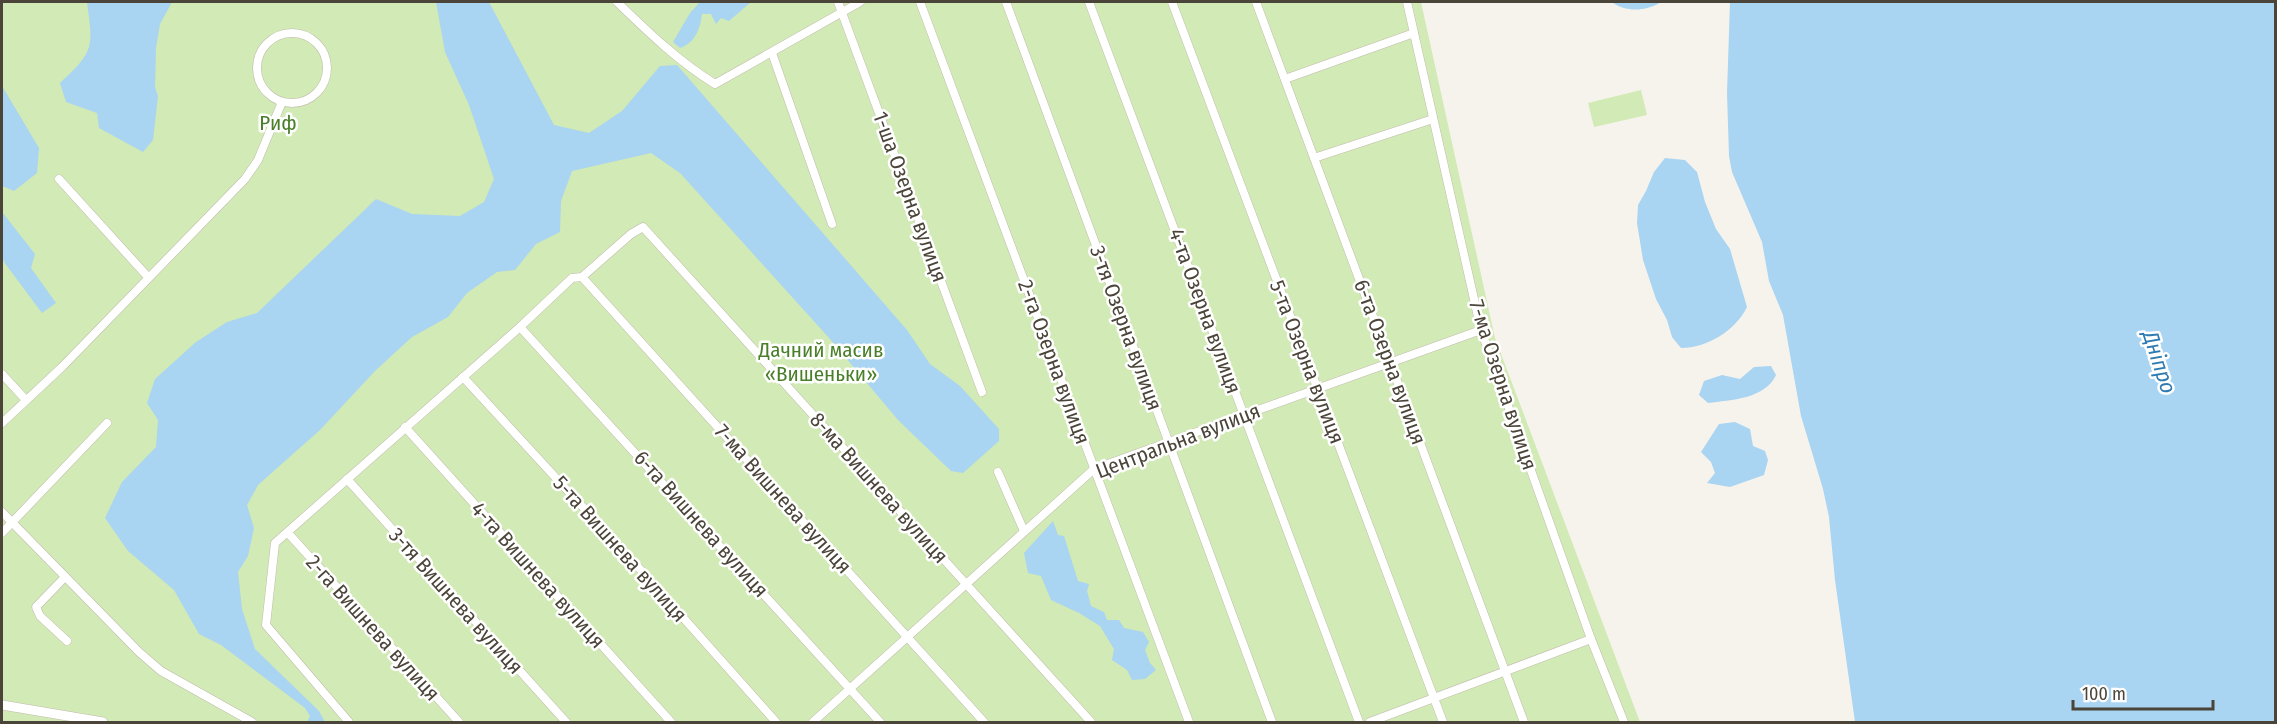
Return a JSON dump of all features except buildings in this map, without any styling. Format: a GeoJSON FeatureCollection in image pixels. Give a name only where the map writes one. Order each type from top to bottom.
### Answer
{"type":"FeatureCollection","features":[{"type":"Feature","properties":{"kind":"street"},"geometry":{"type":"LineString","coordinates":[[617,2],[657,41],[715,84],[860,2]]}},
{"type":"Feature","properties":{"kind":"street","name":"1-ша Озерна вулиця"},"geometry":{"type":"LineString","coordinates":[[838,2],[982,392]]}},
{"type":"Feature","properties":{"kind":"street","name":"2-га Озерна вулиця"},"geometry":{"type":"LineString","coordinates":[[920,2],[1189,723]]}},
{"type":"Feature","properties":{"kind":"street","name":"3-тя Озерна вулиця"},"geometry":{"type":"LineString","coordinates":[[1006,2],[1272,723]]}},
{"type":"Feature","properties":{"kind":"street","name":"4-та Озерна вулиця"},"geometry":{"type":"LineString","coordinates":[[1089,2],[1359,723]]}},
{"type":"Feature","properties":{"kind":"street","name":"5-та Озерна вулиця"},"geometry":{"type":"LineString","coordinates":[[1172,2],[1443,723]]}},
{"type":"Feature","properties":{"kind":"street","name":"6-та Озерна вулиця"},"geometry":{"type":"LineString","coordinates":[[1256,2],[1524,723]]}},
{"type":"Feature","properties":{"kind":"street","name":"7-ма Озерна вулиця"},"geometry":{"type":"LineString","coordinates":[[1407,2],[1481,330],[1591,639],[1624,723]]}},
{"type":"Feature","properties":{"kind":"street"},"geometry":{"type":"LineString","coordinates":[[296,32],[308,36],[324,52],[327,75],[315,95],[305,101],[282,102],[263,88],[258,78],[259,55],[274,37],[296,32]]}},
{"type":"Feature","properties":{"kind":"street"},"geometry":{"type":"LineString","coordinates":[[1285,79],[1414,33]]}},
{"type":"Feature","properties":{"kind":"street"},"geometry":{"type":"LineString","coordinates":[[772,53],[832,224]]}},
{"type":"Feature","properties":{"kind":"street"},"geometry":{"type":"LineString","coordinates":[[2,423],[25,399],[62,367],[245,179],[258,160],[282,102]]}},
{"type":"Feature","properties":{"kind":"street"},"geometry":{"type":"LineString","coordinates":[[1314,158],[1433,119]]}},
{"type":"Feature","properties":{"kind":"street"},"geometry":{"type":"LineString","coordinates":[[59,179],[148,277]]}},
{"type":"Feature","properties":{"kind":"street","name":"8-ма Вишнева вулиця"},"geometry":{"type":"LineString","coordinates":[[582,278],[643,226],[1092,723]]}},
{"type":"Feature","properties":{"kind":"street"},"geometry":{"type":"LineString","coordinates":[[349,723],[266,625],[275,543],[520,327],[572,278],[582,278]]}},
{"type":"Feature","properties":{"kind":"street","name":"7-ма Вишнева вулиця"},"geometry":{"type":"LineString","coordinates":[[582,278],[908,636],[984,723]]}},
{"type":"Feature","properties":{"kind":"street","name":"6-та Вишнева вулиця"},"geometry":{"type":"LineString","coordinates":[[520,327],[880,723]]}},
{"type":"Feature","properties":{"kind":"street","name":"Центральна вулиця"},"geometry":{"type":"LineString","coordinates":[[813,723],[1094,469],[1481,330]]}},
{"type":"Feature","properties":{"kind":"street"},"geometry":{"type":"LineString","coordinates":[[2,374],[25,399]]}},
{"type":"Feature","properties":{"kind":"street","name":"5-та Вишнева вулиця"},"geometry":{"type":"LineString","coordinates":[[463,377],[639,568],[776,723]]}},
{"type":"Feature","properties":{"kind":"street"},"geometry":{"type":"LineString","coordinates":[[2,533],[107,423]]}},
{"type":"Feature","properties":{"kind":"street","name":"4-та Вишнева вулиця"},"geometry":{"type":"LineString","coordinates":[[405,428],[671,723]]}},
{"type":"Feature","properties":{"kind":"street"},"geometry":{"type":"LineString","coordinates":[[998,472],[1024,531]]}},
{"type":"Feature","properties":{"kind":"street","name":"3-тя Вишнева вулиця"},"geometry":{"type":"LineString","coordinates":[[346,479],[566,723]]}},
{"type":"Feature","properties":{"kind":"street"},"geometry":{"type":"LineString","coordinates":[[2,512],[139,652],[161,671],[252,723]]}},
{"type":"Feature","properties":{"kind":"street","name":"2-га Вишнева вулиця"},"geometry":{"type":"LineString","coordinates":[[288,533],[459,723]]}},
{"type":"Feature","properties":{"kind":"street"},"geometry":{"type":"LineString","coordinates":[[65,577],[36,607],[40,616],[67,641]]}},
{"type":"Feature","properties":{"kind":"street"},"geometry":{"type":"LineString","coordinates":[[1370,723],[1591,639]]}},
{"type":"Feature","properties":{"kind":"street"},"geometry":{"type":"LineString","coordinates":[[2,705],[103,723]]}},
{"type":"Feature","properties":{"kind":"green space","name":"Дачний масив «Вишеньки»"},"geometry":{"type":"Polygon","coordinates":[[[2,2],[1421,2],[1495,338],[1640,722],[2,722],[2,2]]]}},
{"type":"Feature","properties":{"kind":"green space"},"geometry":{"type":"Polygon","coordinates":[[[1641,90],[1647,115],[1594,127],[1588,103],[1641,90]]]}},
{"type":"Feature","properties":{"kind":"water"},"geometry":{"type":"Polygon","coordinates":[[[87,2],[172,2],[160,24],[156,48],[155,87],[158,96],[153,140],[143,152],[99,128],[97,113],[66,102],[60,83],[80,63],[89,47],[87,2]]]}},
{"type":"Feature","properties":{"kind":"water"},"geometry":{"type":"Polygon","coordinates":[[[436,2],[489,2],[554,125],[589,133],[622,111],[660,66],[677,65],[907,330],[930,364],[960,386],[999,429],[999,441],[963,473],[951,471],[898,420],[830,339],[680,173],[651,153],[572,171],[561,201],[560,232],[536,244],[515,270],[497,272],[467,293],[448,317],[412,337],[375,371],[320,430],[258,485],[247,505],[254,528],[248,556],[238,572],[242,609],[255,649],[319,711],[325,722],[307,722],[310,716],[305,708],[221,645],[199,634],[174,590],[128,551],[105,518],[122,482],[156,447],[158,420],[147,403],[155,379],[196,342],[227,322],[257,313],[376,199],[412,214],[460,216],[484,202],[494,179],[469,105],[445,52],[436,2]]]}},
{"type":"Feature","properties":{"kind":"water"},"geometry":{"type":"Polygon","coordinates":[[[700,2],[751,2],[729,21],[721,18],[716,24],[711,14],[702,14],[696,35],[680,48],[673,42],[690,13],[700,2]]]}},
{"type":"Feature","properties":{"kind":"water"},"geometry":{"type":"Polygon","coordinates":[[[1612,2],[1661,2],[1636,10],[1618,6],[1612,2]]]}},
{"type":"Feature","properties":{"kind":"water","name":"Дніпро"},"geometry":{"type":"Polygon","coordinates":[[[1730,2],[2275,2],[2275,722],[1855,722],[1835,580],[1829,517],[1823,489],[1801,416],[1783,315],[1769,281],[1762,242],[1732,172],[1729,156],[1727,93],[1730,2]]]}},
{"type":"Feature","properties":{"kind":"water"},"geometry":{"type":"Polygon","coordinates":[[[2,86],[39,148],[37,173],[14,191],[2,186],[2,86]]]}},
{"type":"Feature","properties":{"kind":"water"},"geometry":{"type":"Polygon","coordinates":[[[1665,158],[1685,160],[1697,172],[1705,202],[1716,229],[1730,249],[1747,307],[1728,331],[1701,345],[1691,347],[1681,348],[1672,337],[1643,260],[1637,223],[1638,205],[1654,172],[1665,158]]]}},
{"type":"Feature","properties":{"kind":"water"},"geometry":{"type":"Polygon","coordinates":[[[2,212],[35,254],[31,268],[56,303],[42,313],[4,262],[2,212]]]}},
{"type":"Feature","properties":{"kind":"water"},"geometry":{"type":"Polygon","coordinates":[[[1771,366],[1776,375],[1771,383],[1756,394],[1708,403],[1699,395],[1704,381],[1722,375],[1740,379],[1754,367],[1771,366]]]}},
{"type":"Feature","properties":{"kind":"water"},"geometry":{"type":"Polygon","coordinates":[[[1735,422],[1750,429],[1753,446],[1765,451],[1768,460],[1764,475],[1730,487],[1707,483],[1715,473],[1711,462],[1701,452],[1719,424],[1735,422]]]}},
{"type":"Feature","properties":{"kind":"water"},"geometry":{"type":"Polygon","coordinates":[[[1053,521],[1058,535],[1064,536],[1078,581],[1089,584],[1087,591],[1091,606],[1104,612],[1107,620],[1119,620],[1124,628],[1143,632],[1149,642],[1145,650],[1150,663],[1156,670],[1145,679],[1132,680],[1127,670],[1112,660],[1114,649],[1100,626],[1051,600],[1041,576],[1028,573],[1024,553],[1053,521]]]}},
{"type":"Feature","properties":{"kind":"park label","name":"Риф"},"geometry":{"type":"Point","coordinates":[278,123]}}]}
